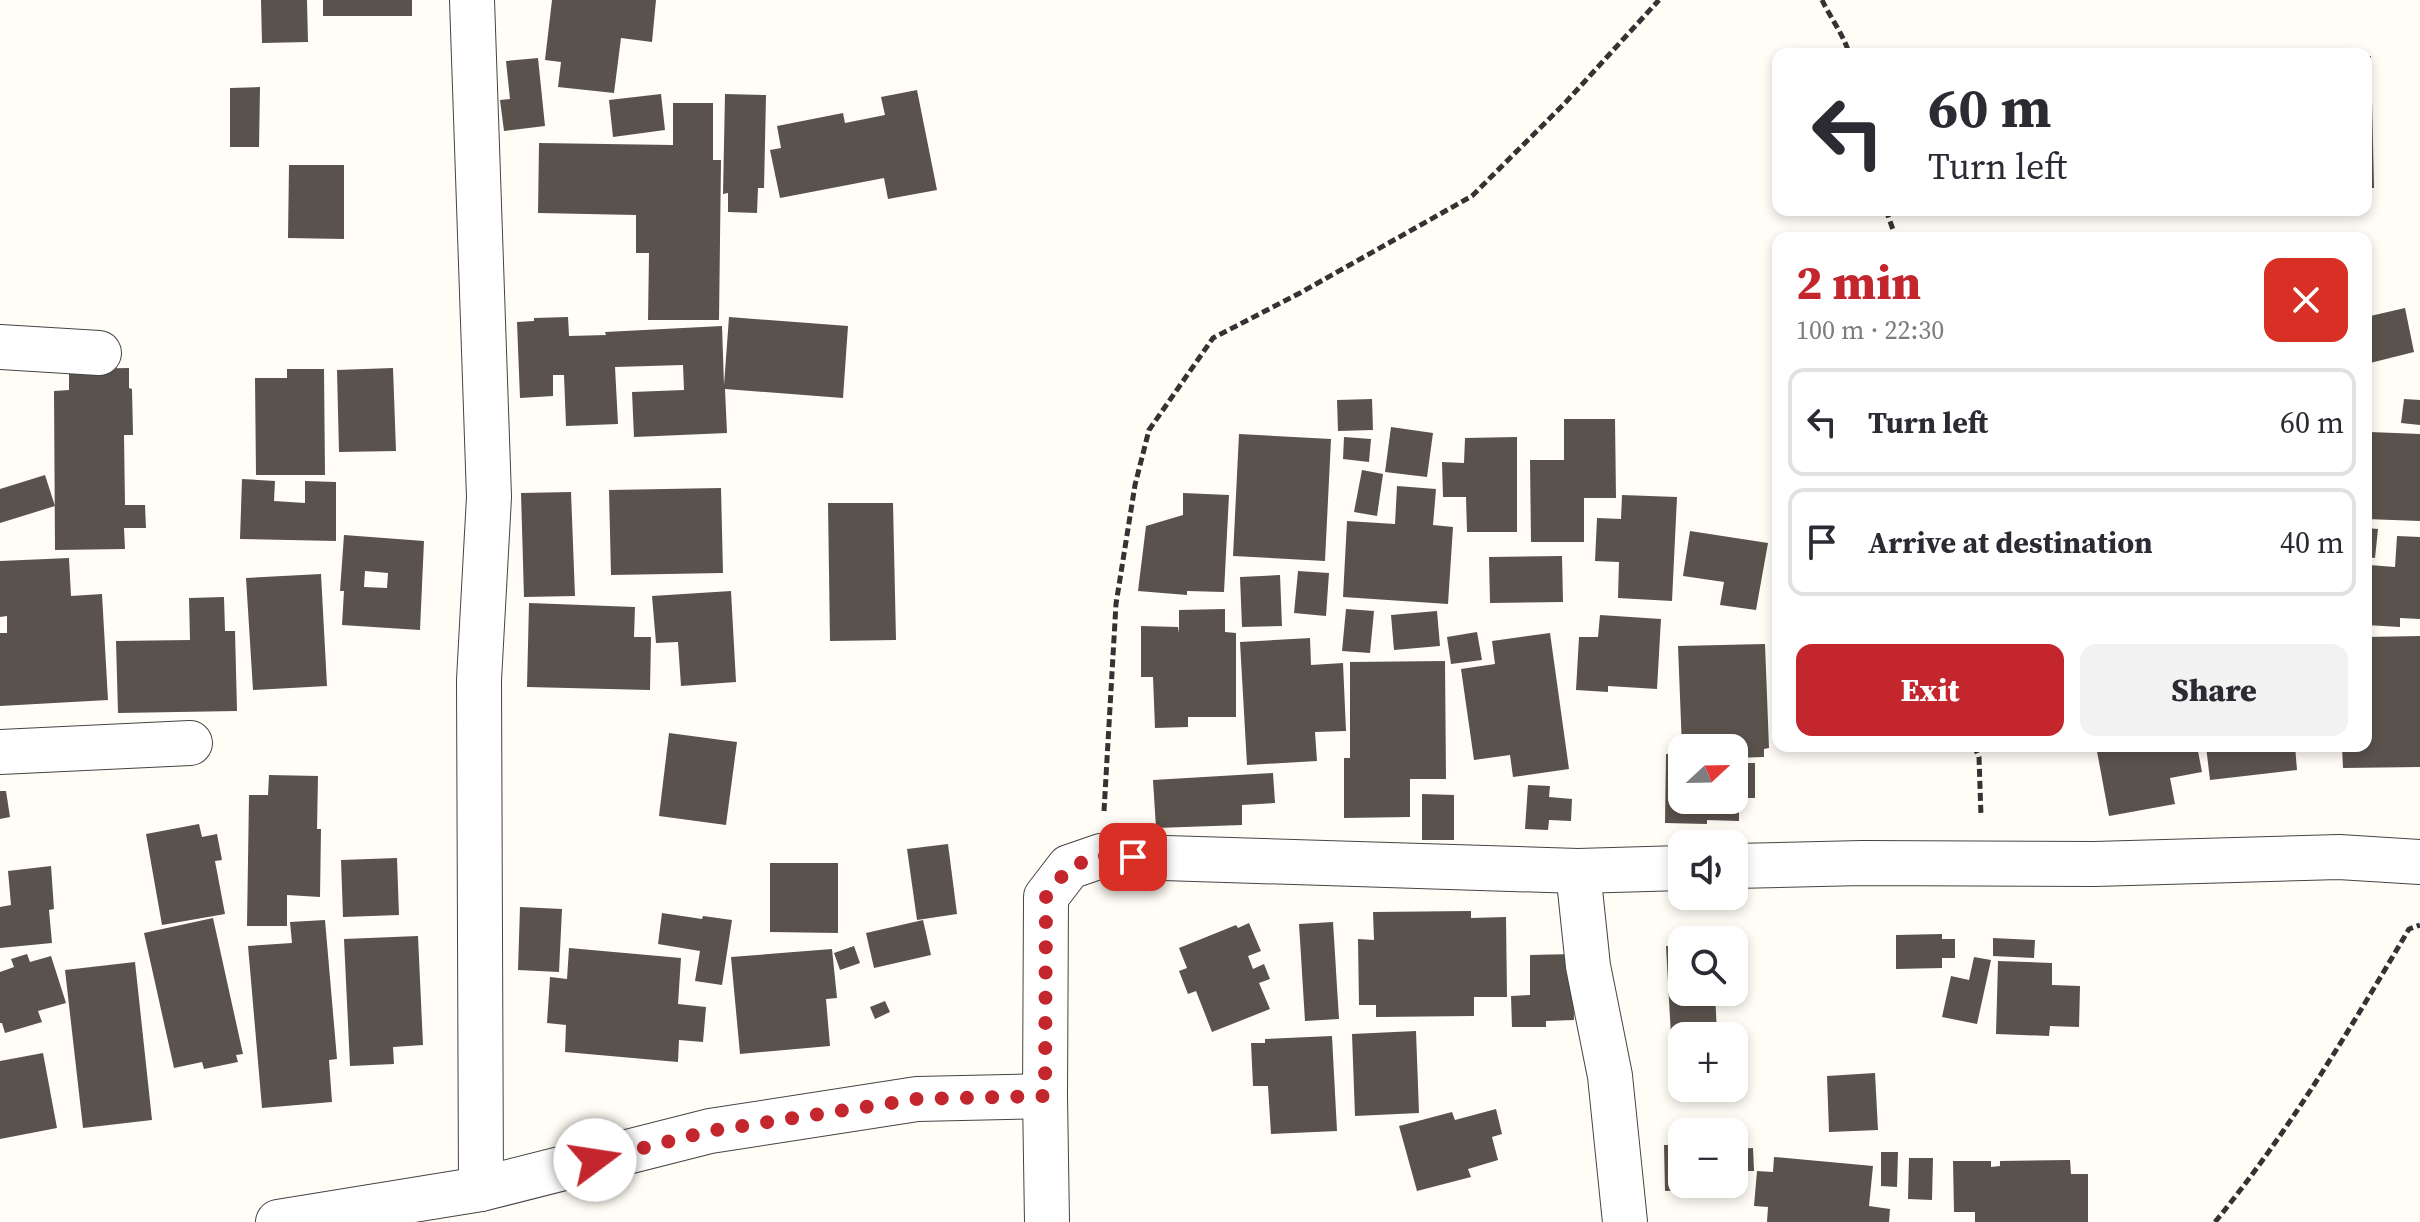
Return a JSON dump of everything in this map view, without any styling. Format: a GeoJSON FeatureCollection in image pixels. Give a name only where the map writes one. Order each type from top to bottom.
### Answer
{"type":"FeatureCollection","features":[{"type":"Feature","properties":{"kind":"street"},"geometry":{"type":"LineString","coordinates":[[472,0],[489,497],[479,695],[481,1189]]}},
{"type":"Feature","properties":{"kind":"street"},"geometry":{"type":"LineString","coordinates":[[0,347],[99,353]]}},
{"type":"Feature","properties":{"kind":"street"},"geometry":{"type":"LineString","coordinates":[[0,752],[190,743]]}},
{"type":"Feature","properties":{"kind":"street"},"geometry":{"type":"LineString","coordinates":[[1047,1222],[1046,897],[1069,867],[1101,856],[1578,871],[1668,868]]}},
{"type":"Feature","properties":{"kind":"street"},"geometry":{"type":"LineString","coordinates":[[1748,866],[2094,864],[2339,857],[2420,862]]}},
{"type":"Feature","properties":{"kind":"street"},"geometry":{"type":"LineString","coordinates":[[1578,871],[1588,966],[1610,1076],[1625,1222]]}},
{"type":"Feature","properties":{"kind":"street"},"geometry":{"type":"LineString","coordinates":[[278,1222],[387,1212],[710,1131],[917,1099],[1045,1096]]}},
{"type":"Feature","properties":{"kind":"path"},"geometry":{"type":"LineString","coordinates":[[1101,856],[1116,604],[1135,485],[1149,430],[1213,338],[1472,196],[1565,103],[1659,0]]}},
{"type":"Feature","properties":{"kind":"path"},"geometry":{"type":"LineString","coordinates":[[1822,0],[1848,48]]}},
{"type":"Feature","properties":{"kind":"path"},"geometry":{"type":"LineString","coordinates":[[1977,752],[1983,863]]}},
{"type":"Feature","properties":{"kind":"path"},"geometry":{"type":"LineString","coordinates":[[2215,1222],[2252,1176],[2310,1090],[2409,929],[2420,925]]}},
{"type":"Feature","properties":{"kind":"building"},"geometry":{"type":"Polygon","coordinates":[[[261,0],[307,0],[308,42],[262,43],[261,0]]]}},
{"type":"Feature","properties":{"kind":"building"},"geometry":{"type":"Polygon","coordinates":[[[323,0],[412,0],[412,16],[323,16],[323,0]]]}},
{"type":"Feature","properties":{"kind":"building"},"geometry":{"type":"Polygon","coordinates":[[[552,0],[656,0],[652,42],[621,38],[614,93],[558,87],[561,62],[545,60],[552,0]]]}},
{"type":"Feature","properties":{"kind":"building"},"geometry":{"type":"Polygon","coordinates":[[[538,58],[545,126],[504,131],[500,100],[510,99],[506,61],[538,58]]]}},
{"type":"Feature","properties":{"kind":"building"},"geometry":{"type":"Polygon","coordinates":[[[260,87],[259,147],[230,147],[230,88],[260,87]]]}},
{"type":"Feature","properties":{"kind":"building"},"geometry":{"type":"Polygon","coordinates":[[[917,90],[937,190],[888,199],[884,178],[780,198],[770,150],[781,148],[777,126],[843,113],[845,123],[885,115],[881,97],[917,90]]]}},
{"type":"Feature","properties":{"kind":"building"},"geometry":{"type":"Polygon","coordinates":[[[661,94],[665,130],[613,137],[609,100],[661,94]]]}},
{"type":"Feature","properties":{"kind":"building"},"geometry":{"type":"Polygon","coordinates":[[[725,94],[766,95],[764,188],[758,188],[757,213],[728,212],[728,193],[723,194],[725,94]]]}},
{"type":"Feature","properties":{"kind":"building"},"geometry":{"type":"Polygon","coordinates":[[[2372,100],[2374,188],[2372,188],[2372,100]]]}},
{"type":"Feature","properties":{"kind":"building"},"geometry":{"type":"Polygon","coordinates":[[[673,103],[713,103],[713,160],[721,160],[719,320],[648,320],[649,253],[636,253],[636,215],[538,213],[539,143],[673,145],[673,103]]]}},
{"type":"Feature","properties":{"kind":"building"},"geometry":{"type":"Polygon","coordinates":[[[289,165],[344,165],[344,239],[288,238],[289,165]]]}},
{"type":"Feature","properties":{"kind":"building"},"geometry":{"type":"Polygon","coordinates":[[[2405,308],[2414,352],[2372,362],[2372,316],[2405,308]]]}},
{"type":"Feature","properties":{"kind":"building"},"geometry":{"type":"Polygon","coordinates":[[[568,317],[569,336],[722,326],[724,385],[729,317],[848,326],[843,398],[725,389],[727,433],[634,437],[632,392],[684,390],[683,365],[615,367],[618,424],[566,426],[564,375],[553,375],[553,396],[520,398],[517,322],[568,317]]]}},
{"type":"Feature","properties":{"kind":"building"},"geometry":{"type":"Polygon","coordinates":[[[129,368],[133,435],[124,435],[125,505],[145,505],[146,528],[124,528],[125,549],[55,550],[54,391],[69,390],[69,369],[129,368]]]}},
{"type":"Feature","properties":{"kind":"building"},"geometry":{"type":"Polygon","coordinates":[[[393,368],[396,451],[339,452],[337,370],[393,368]]]}},
{"type":"Feature","properties":{"kind":"building"},"geometry":{"type":"Polygon","coordinates":[[[287,369],[324,369],[325,475],[256,475],[255,378],[287,378],[287,369]]]}},
{"type":"Feature","properties":{"kind":"building"},"geometry":{"type":"Polygon","coordinates":[[[1372,399],[1373,430],[1338,431],[1337,400],[1372,399]]]}},
{"type":"Feature","properties":{"kind":"building"},"geometry":{"type":"Polygon","coordinates":[[[2404,399],[2420,400],[2420,425],[2401,423],[2404,399]]]}},
{"type":"Feature","properties":{"kind":"building"},"geometry":{"type":"Polygon","coordinates":[[[1564,419],[1615,419],[1616,498],[1584,498],[1584,542],[1531,542],[1530,460],[1564,460],[1564,419]]]}},
{"type":"Feature","properties":{"kind":"building"},"geometry":{"type":"Polygon","coordinates":[[[1391,427],[1433,433],[1427,477],[1385,472],[1391,427]]]}},
{"type":"Feature","properties":{"kind":"building"},"geometry":{"type":"Polygon","coordinates":[[[2372,432],[2420,434],[2420,521],[2372,519],[2372,432]]]}},
{"type":"Feature","properties":{"kind":"building"},"geometry":{"type":"Polygon","coordinates":[[[1239,434],[1331,439],[1325,561],[1233,556],[1239,434]]]}},
{"type":"Feature","properties":{"kind":"building"},"geometry":{"type":"Polygon","coordinates":[[[1344,437],[1371,439],[1369,462],[1343,459],[1344,437]]]}},
{"type":"Feature","properties":{"kind":"building"},"geometry":{"type":"Polygon","coordinates":[[[1517,437],[1517,532],[1467,532],[1466,497],[1443,497],[1442,462],[1464,463],[1465,438],[1517,437]]]}},
{"type":"Feature","properties":{"kind":"building"},"geometry":{"type":"Polygon","coordinates":[[[1362,470],[1383,474],[1377,516],[1354,512],[1362,470]]]}},
{"type":"Feature","properties":{"kind":"building"},"geometry":{"type":"Polygon","coordinates":[[[45,475],[55,506],[0,523],[0,489],[45,475]]]}},
{"type":"Feature","properties":{"kind":"building"},"geometry":{"type":"Polygon","coordinates":[[[242,479],[275,481],[274,501],[305,503],[305,481],[336,482],[336,541],[240,539],[242,479]]]}},
{"type":"Feature","properties":{"kind":"building"},"geometry":{"type":"Polygon","coordinates":[[[1397,486],[1436,489],[1433,525],[1453,527],[1448,604],[1343,597],[1347,521],[1395,524],[1397,486]]]}},
{"type":"Feature","properties":{"kind":"building"},"geometry":{"type":"Polygon","coordinates":[[[721,488],[723,573],[611,575],[609,490],[721,488]]]}},
{"type":"Feature","properties":{"kind":"building"},"geometry":{"type":"Polygon","coordinates":[[[571,492],[575,596],[524,597],[521,493],[571,492]]]}},
{"type":"Feature","properties":{"kind":"building"},"geometry":{"type":"Polygon","coordinates":[[[1183,493],[1229,495],[1224,592],[1187,591],[1187,595],[1138,591],[1146,526],[1183,515],[1183,493]]]}},
{"type":"Feature","properties":{"kind":"building"},"geometry":{"type":"Polygon","coordinates":[[[1622,495],[1677,497],[1672,601],[1618,598],[1619,562],[1595,561],[1597,518],[1621,519],[1622,495]]]}},
{"type":"Feature","properties":{"kind":"building"},"geometry":{"type":"Polygon","coordinates":[[[828,503],[893,503],[896,640],[830,641],[828,503]]]}},
{"type":"Feature","properties":{"kind":"building"},"geometry":{"type":"Polygon","coordinates":[[[2372,528],[2378,529],[2375,558],[2372,558],[2372,528]]]}},
{"type":"Feature","properties":{"kind":"building"},"geometry":{"type":"Polygon","coordinates":[[[1690,531],[1768,543],[1756,610],[1720,605],[1724,582],[1683,576],[1690,531]]]}},
{"type":"Feature","properties":{"kind":"building"},"geometry":{"type":"Polygon","coordinates":[[[344,535],[424,541],[420,630],[342,625],[344,591],[340,591],[344,535]],[[365,571],[364,587],[387,588],[388,573],[365,571]]]}},
{"type":"Feature","properties":{"kind":"building"},"geometry":{"type":"Polygon","coordinates":[[[2397,536],[2420,537],[2420,619],[2400,618],[2400,627],[2372,625],[2372,565],[2395,567],[2397,536]]]}},
{"type":"Feature","properties":{"kind":"building"},"geometry":{"type":"Polygon","coordinates":[[[1562,556],[1563,602],[1490,603],[1489,557],[1562,556]]]}},
{"type":"Feature","properties":{"kind":"building"},"geometry":{"type":"Polygon","coordinates":[[[69,558],[71,596],[102,594],[108,700],[0,706],[0,633],[7,633],[7,616],[0,617],[0,561],[69,558]]]}},
{"type":"Feature","properties":{"kind":"building"},"geometry":{"type":"Polygon","coordinates":[[[1298,571],[1329,573],[1326,616],[1294,613],[1298,571]]]}},
{"type":"Feature","properties":{"kind":"building"},"geometry":{"type":"Polygon","coordinates":[[[321,574],[327,686],[253,690],[246,578],[321,574]]]}},
{"type":"Feature","properties":{"kind":"building"},"geometry":{"type":"Polygon","coordinates":[[[1280,575],[1282,626],[1242,627],[1240,577],[1280,575]]]}},
{"type":"Feature","properties":{"kind":"building"},"geometry":{"type":"Polygon","coordinates":[[[731,591],[736,682],[681,686],[678,642],[656,643],[652,596],[731,591]]]}},
{"type":"Feature","properties":{"kind":"building"},"geometry":{"type":"Polygon","coordinates":[[[224,597],[225,631],[235,631],[237,711],[118,713],[116,641],[190,640],[189,598],[224,597]]]}},
{"type":"Feature","properties":{"kind":"building"},"geometry":{"type":"Polygon","coordinates":[[[529,603],[635,607],[634,637],[651,637],[650,690],[527,687],[529,603]]]}},
{"type":"Feature","properties":{"kind":"building"},"geometry":{"type":"Polygon","coordinates":[[[1225,609],[1225,632],[1236,633],[1236,717],[1188,717],[1188,727],[1155,728],[1153,677],[1141,677],[1141,626],[1178,627],[1179,633],[1179,610],[1225,609]]]}},
{"type":"Feature","properties":{"kind":"building"},"geometry":{"type":"Polygon","coordinates":[[[1346,609],[1374,611],[1370,653],[1342,651],[1346,609]]]}},
{"type":"Feature","properties":{"kind":"building"},"geometry":{"type":"Polygon","coordinates":[[[1437,611],[1440,646],[1394,650],[1391,615],[1437,611]]]}},
{"type":"Feature","properties":{"kind":"building"},"geometry":{"type":"Polygon","coordinates":[[[1600,615],[1661,619],[1657,689],[1608,686],[1608,692],[1576,690],[1579,637],[1598,637],[1600,615]]]}},
{"type":"Feature","properties":{"kind":"building"},"geometry":{"type":"Polygon","coordinates":[[[1477,632],[1482,660],[1451,664],[1447,637],[1477,632]]]}},
{"type":"Feature","properties":{"kind":"building"},"geometry":{"type":"Polygon","coordinates":[[[1550,633],[1569,769],[1513,777],[1510,755],[1474,760],[1461,669],[1495,664],[1492,641],[1550,633]]]}},
{"type":"Feature","properties":{"kind":"building"},"geometry":{"type":"Polygon","coordinates":[[[2420,636],[2420,767],[2343,768],[2342,752],[2372,752],[2372,637],[2420,636]]]}},
{"type":"Feature","properties":{"kind":"building"},"geometry":{"type":"Polygon","coordinates":[[[1310,638],[1311,665],[1343,663],[1346,731],[1315,732],[1317,761],[1247,765],[1240,642],[1310,638]]]}},
{"type":"Feature","properties":{"kind":"building"},"geometry":{"type":"Polygon","coordinates":[[[1765,644],[1769,748],[1764,749],[1764,757],[1748,758],[1748,734],[1681,734],[1678,646],[1765,644]]]}},
{"type":"Feature","properties":{"kind":"building"},"geometry":{"type":"Polygon","coordinates":[[[1445,661],[1446,779],[1410,779],[1410,817],[1344,818],[1344,758],[1350,758],[1350,662],[1445,661]]]}},
{"type":"Feature","properties":{"kind":"building"},"geometry":{"type":"Polygon","coordinates":[[[669,733],[737,742],[726,825],[659,816],[669,733]]]}},
{"type":"Feature","properties":{"kind":"building"},"geometry":{"type":"Polygon","coordinates":[[[2097,752],[2198,752],[2202,772],[2170,778],[2175,804],[2109,816],[2097,752]]]}},
{"type":"Feature","properties":{"kind":"building"},"geometry":{"type":"Polygon","coordinates":[[[2207,752],[2296,752],[2297,770],[2210,780],[2207,752]]]}},
{"type":"Feature","properties":{"kind":"building"},"geometry":{"type":"Polygon","coordinates":[[[1666,754],[1668,814],[1739,814],[1739,821],[1665,823],[1666,754]]]}},
{"type":"Feature","properties":{"kind":"building"},"geometry":{"type":"Polygon","coordinates":[[[1748,763],[1755,763],[1755,798],[1748,798],[1748,763]]]}},
{"type":"Feature","properties":{"kind":"building"},"geometry":{"type":"Polygon","coordinates":[[[1273,773],[1275,803],[1242,805],[1242,825],[1156,828],[1153,780],[1273,773]]]}},
{"type":"Feature","properties":{"kind":"building"},"geometry":{"type":"Polygon","coordinates":[[[269,775],[318,776],[320,897],[287,895],[287,926],[247,926],[249,795],[268,795],[269,775]]]}},
{"type":"Feature","properties":{"kind":"building"},"geometry":{"type":"Polygon","coordinates":[[[1528,785],[1550,786],[1549,797],[1572,799],[1571,821],[1549,820],[1548,830],[1525,829],[1528,785]]]}},
{"type":"Feature","properties":{"kind":"building"},"geometry":{"type":"Polygon","coordinates":[[[0,791],[6,791],[10,817],[0,819],[0,791]]]}},
{"type":"Feature","properties":{"kind":"building"},"geometry":{"type":"Polygon","coordinates":[[[1422,794],[1454,795],[1454,840],[1422,840],[1422,794]]]}},
{"type":"Feature","properties":{"kind":"building"},"geometry":{"type":"Polygon","coordinates":[[[199,824],[202,837],[217,834],[222,860],[215,861],[225,914],[162,925],[146,834],[199,824]]]}},
{"type":"Feature","properties":{"kind":"building"},"geometry":{"type":"Polygon","coordinates":[[[948,844],[957,914],[917,920],[907,849],[948,844]]]}},
{"type":"Feature","properties":{"kind":"building"},"geometry":{"type":"Polygon","coordinates":[[[397,858],[399,915],[343,917],[341,860],[397,858]]]}},
{"type":"Feature","properties":{"kind":"building"},"geometry":{"type":"Polygon","coordinates":[[[770,863],[838,863],[838,933],[770,932],[770,863]]]}},
{"type":"Feature","properties":{"kind":"building"},"geometry":{"type":"Polygon","coordinates":[[[51,866],[54,909],[49,910],[52,943],[0,948],[0,907],[11,905],[8,871],[51,866]]]}},
{"type":"Feature","properties":{"kind":"building"},"geometry":{"type":"Polygon","coordinates":[[[520,907],[562,909],[559,972],[518,970],[520,907]]]}},
{"type":"Feature","properties":{"kind":"building"},"geometry":{"type":"Polygon","coordinates":[[[1471,911],[1471,918],[1506,917],[1507,997],[1474,997],[1474,1016],[1376,1017],[1376,1005],[1359,1005],[1358,939],[1374,940],[1373,912],[1471,911]]]}},
{"type":"Feature","properties":{"kind":"building"},"geometry":{"type":"Polygon","coordinates":[[[662,913],[732,920],[722,985],[695,981],[700,951],[658,944],[662,913]]]}},
{"type":"Feature","properties":{"kind":"building"},"geometry":{"type":"Polygon","coordinates":[[[213,918],[243,1054],[236,1055],[238,1062],[204,1069],[202,1062],[174,1068],[144,933],[213,918]]]}},
{"type":"Feature","properties":{"kind":"building"},"geometry":{"type":"Polygon","coordinates":[[[325,920],[337,1059],[329,1060],[332,1102],[262,1108],[248,946],[292,943],[290,922],[325,920]]]}},
{"type":"Feature","properties":{"kind":"building"},"geometry":{"type":"Polygon","coordinates":[[[923,920],[931,955],[874,968],[866,933],[923,920]]]}},
{"type":"Feature","properties":{"kind":"building"},"geometry":{"type":"Polygon","coordinates":[[[1333,922],[1339,1019],[1305,1021],[1299,924],[1333,922]]]}},
{"type":"Feature","properties":{"kind":"building"},"geometry":{"type":"Polygon","coordinates":[[[1249,923],[1261,951],[1248,956],[1253,969],[1264,964],[1270,979],[1259,983],[1270,1009],[1212,1032],[1196,991],[1188,994],[1179,971],[1187,968],[1179,948],[1236,925],[1238,928],[1249,923]]]}},
{"type":"Feature","properties":{"kind":"building"},"geometry":{"type":"Polygon","coordinates":[[[1942,934],[1942,939],[1955,939],[1955,958],[1942,958],[1942,968],[1896,969],[1896,935],[1942,934]]]}},
{"type":"Feature","properties":{"kind":"building"},"geometry":{"type":"Polygon","coordinates":[[[418,936],[423,1045],[393,1047],[394,1064],[350,1066],[344,939],[418,936]]]}},
{"type":"Feature","properties":{"kind":"building"},"geometry":{"type":"Polygon","coordinates":[[[1993,938],[2035,940],[2034,958],[1993,956],[1993,938]]]}},
{"type":"Feature","properties":{"kind":"building"},"geometry":{"type":"Polygon","coordinates":[[[854,946],[860,963],[840,970],[834,953],[854,946]]]}},
{"type":"Feature","properties":{"kind":"building"},"geometry":{"type":"Polygon","coordinates":[[[569,948],[681,958],[678,1004],[706,1007],[703,1042],[679,1040],[678,1062],[565,1052],[566,1025],[547,1023],[550,977],[567,979],[569,948]]]}},
{"type":"Feature","properties":{"kind":"building"},"geometry":{"type":"Polygon","coordinates":[[[832,949],[837,998],[826,999],[830,1046],[740,1054],[731,957],[832,949]]]}},
{"type":"Feature","properties":{"kind":"building"},"geometry":{"type":"Polygon","coordinates":[[[27,954],[30,962],[51,956],[66,1003],[38,1011],[42,1022],[5,1033],[0,1023],[0,972],[14,967],[11,959],[27,954]]]}},
{"type":"Feature","properties":{"kind":"building"},"geometry":{"type":"Polygon","coordinates":[[[1573,954],[1574,1020],[1546,1021],[1546,1027],[1512,1027],[1511,996],[1530,995],[1530,955],[1573,954]]]}},
{"type":"Feature","properties":{"kind":"building"},"geometry":{"type":"Polygon","coordinates":[[[1974,957],[1991,960],[1977,1024],[1942,1017],[1951,976],[1969,980],[1974,957]]]}},
{"type":"Feature","properties":{"kind":"building"},"geometry":{"type":"Polygon","coordinates":[[[1998,961],[2052,963],[2052,985],[2080,986],[2079,1027],[2050,1026],[2049,1036],[1996,1034],[1998,961]]]}},
{"type":"Feature","properties":{"kind":"building"},"geometry":{"type":"Polygon","coordinates":[[[135,962],[152,1120],[83,1128],[65,970],[135,962]]]}},
{"type":"Feature","properties":{"kind":"building"},"geometry":{"type":"Polygon","coordinates":[[[885,1001],[890,1012],[875,1019],[870,1007],[885,1001]]]}},
{"type":"Feature","properties":{"kind":"building"},"geometry":{"type":"Polygon","coordinates":[[[1669,1006],[1716,1006],[1716,1022],[1670,1022],[1669,1006]]]}},
{"type":"Feature","properties":{"kind":"building"},"geometry":{"type":"Polygon","coordinates":[[[1416,1031],[1419,1113],[1355,1116],[1352,1034],[1416,1031]]]}},
{"type":"Feature","properties":{"kind":"building"},"geometry":{"type":"Polygon","coordinates":[[[1332,1036],[1337,1131],[1271,1134],[1268,1086],[1253,1086],[1251,1043],[1265,1043],[1265,1039],[1332,1036]]]}},
{"type":"Feature","properties":{"kind":"building"},"geometry":{"type":"Polygon","coordinates":[[[43,1053],[57,1128],[0,1139],[0,1061],[43,1053]]]}},
{"type":"Feature","properties":{"kind":"building"},"geometry":{"type":"Polygon","coordinates":[[[1875,1073],[1878,1130],[1829,1132],[1827,1076],[1875,1073]]]}},
{"type":"Feature","properties":{"kind":"building"},"geometry":{"type":"Polygon","coordinates":[[[1496,1109],[1502,1134],[1492,1137],[1498,1160],[1468,1169],[1471,1177],[1417,1191],[1399,1126],[1452,1112],[1455,1120],[1496,1109]]]}},
{"type":"Feature","properties":{"kind":"building"},"geometry":{"type":"Polygon","coordinates":[[[1664,1145],[1668,1145],[1668,1191],[1665,1191],[1664,1145]]]}},
{"type":"Feature","properties":{"kind":"building"},"geometry":{"type":"Polygon","coordinates":[[[1748,1148],[1753,1148],[1754,1171],[1748,1171],[1748,1148]]]}},
{"type":"Feature","properties":{"kind":"building"},"geometry":{"type":"Polygon","coordinates":[[[1881,1152],[1898,1152],[1897,1187],[1881,1186],[1881,1152]]]}},
{"type":"Feature","properties":{"kind":"building"},"geometry":{"type":"Polygon","coordinates":[[[1774,1157],[1873,1166],[1869,1206],[1890,1209],[1889,1222],[1767,1222],[1768,1207],[1754,1206],[1757,1171],[1773,1172],[1774,1157]]]}},
{"type":"Feature","properties":{"kind":"building"},"geometry":{"type":"Polygon","coordinates":[[[1909,1158],[1933,1158],[1932,1200],[1908,1199],[1909,1158]]]}},
{"type":"Feature","properties":{"kind":"building"},"geometry":{"type":"Polygon","coordinates":[[[2070,1160],[2071,1174],[2088,1174],[2088,1222],[1975,1222],[1975,1212],[1954,1212],[1953,1161],[1991,1161],[1991,1167],[2000,1166],[2000,1161],[2070,1160]]]}},
{"type":"Feature","properties":{"kind":"route"},"geometry":{"type":"LineString","coordinates":[[595,1160],[710,1131],[917,1099],[1045,1096],[1046,897],[1069,867],[1101,856],[1133,857]]}}]}
